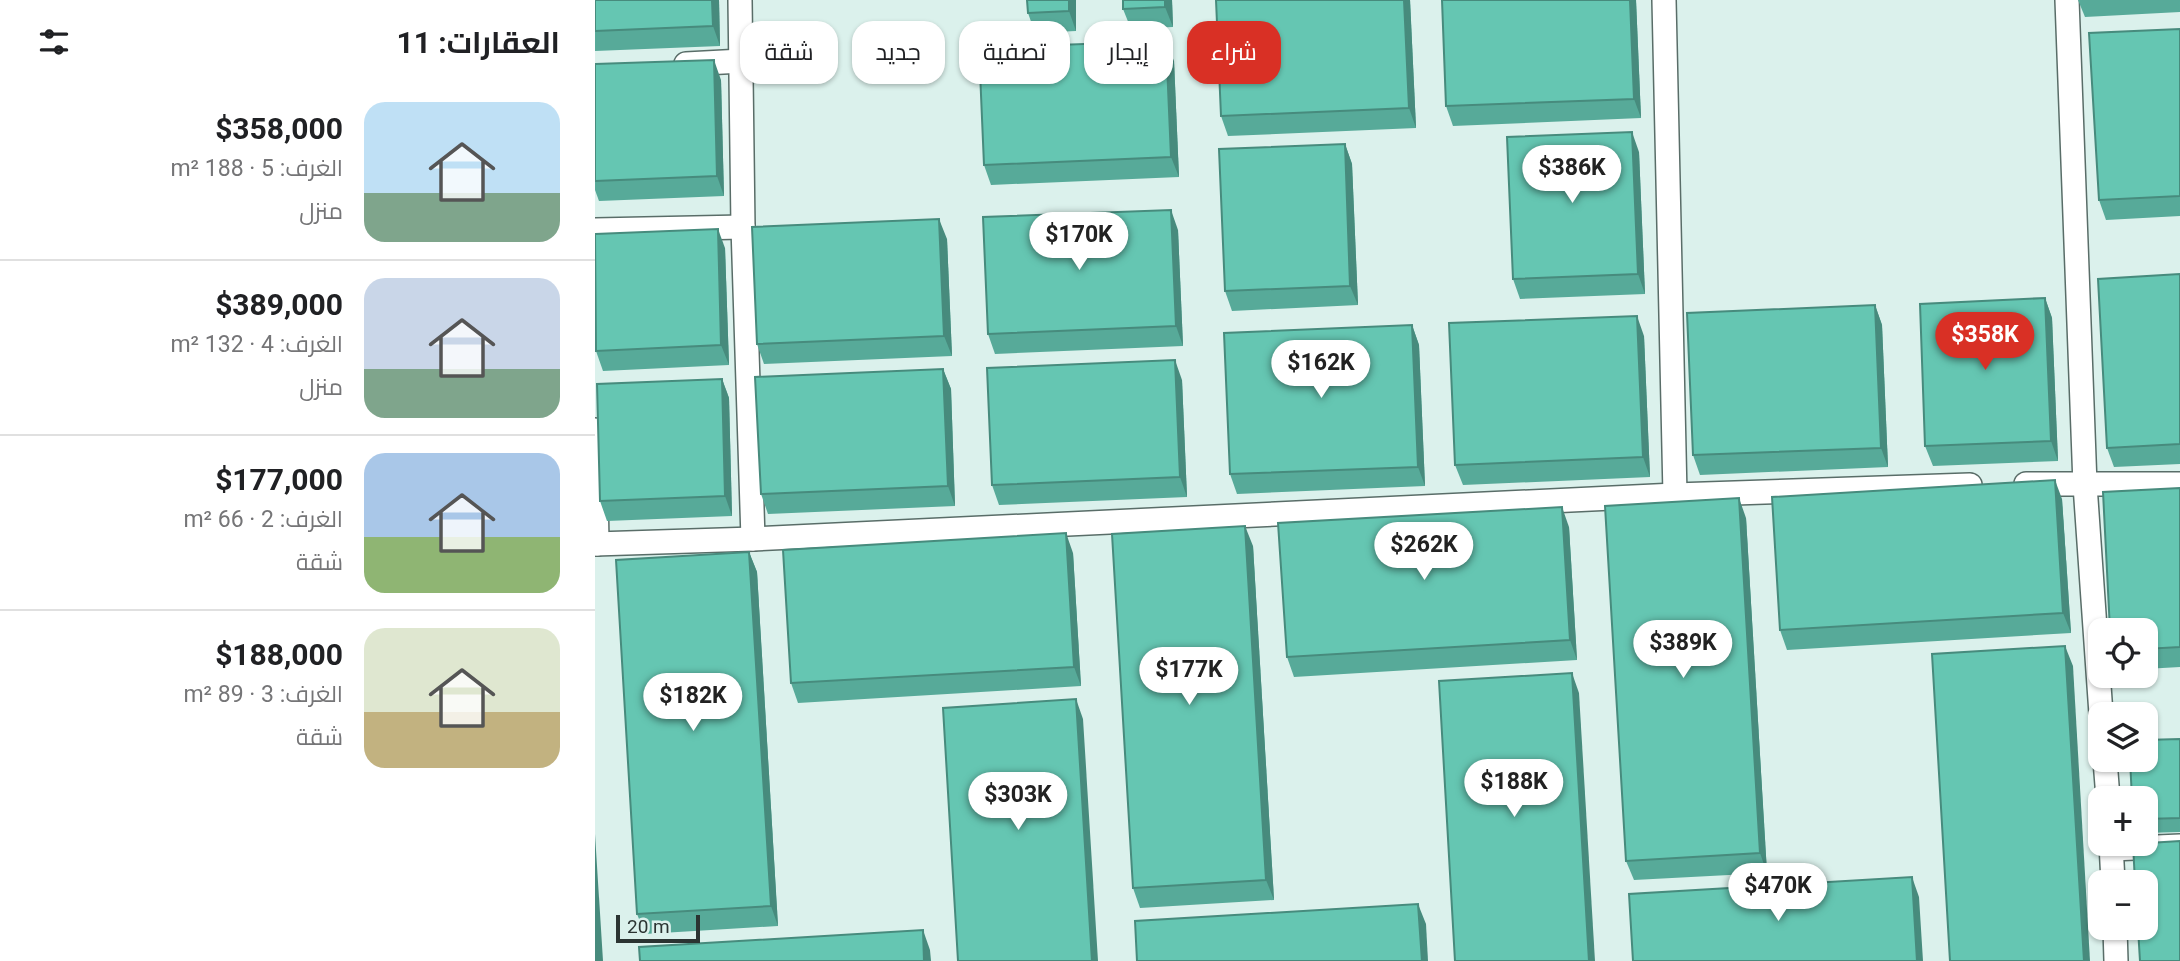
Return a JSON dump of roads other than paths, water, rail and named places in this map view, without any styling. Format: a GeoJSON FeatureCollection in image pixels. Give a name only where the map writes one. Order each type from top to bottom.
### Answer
{"type":"FeatureCollection","features":[{"type":"Feature","properties":{"kind":"street"},"geometry":{"type":"LineString","coordinates":[[740,0],[741,21]]}},
{"type":"Feature","properties":{"kind":"street"},"geometry":{"type":"LineString","coordinates":[[1664,0],[1675,495]]}},
{"type":"Feature","properties":{"kind":"street"},"geometry":{"type":"LineString","coordinates":[[2067,0],[2085,485],[2100,702]]}},
{"type":"Feature","properties":{"kind":"street"},"geometry":{"type":"LineString","coordinates":[[662,66],[740,61]]}},
{"type":"Feature","properties":{"kind":"street"},"geometry":{"type":"LineString","coordinates":[[742,84],[740,381],[753,539]]}},
{"type":"Feature","properties":{"kind":"street"},"geometry":{"type":"LineString","coordinates":[[595,230],[743,227]]}},
{"type":"Feature","properties":{"kind":"street"},"geometry":{"type":"LineString","coordinates":[[595,430],[596,544],[753,539],[1675,495],[1995,485],[2180,484]]}},
{"type":"Feature","properties":{"kind":"street"},"geometry":{"type":"LineString","coordinates":[[2158,846],[2180,846]]}},
{"type":"Feature","properties":{"kind":"street"},"geometry":{"type":"LineString","coordinates":[[2115,940],[2116,961]]}}]}
